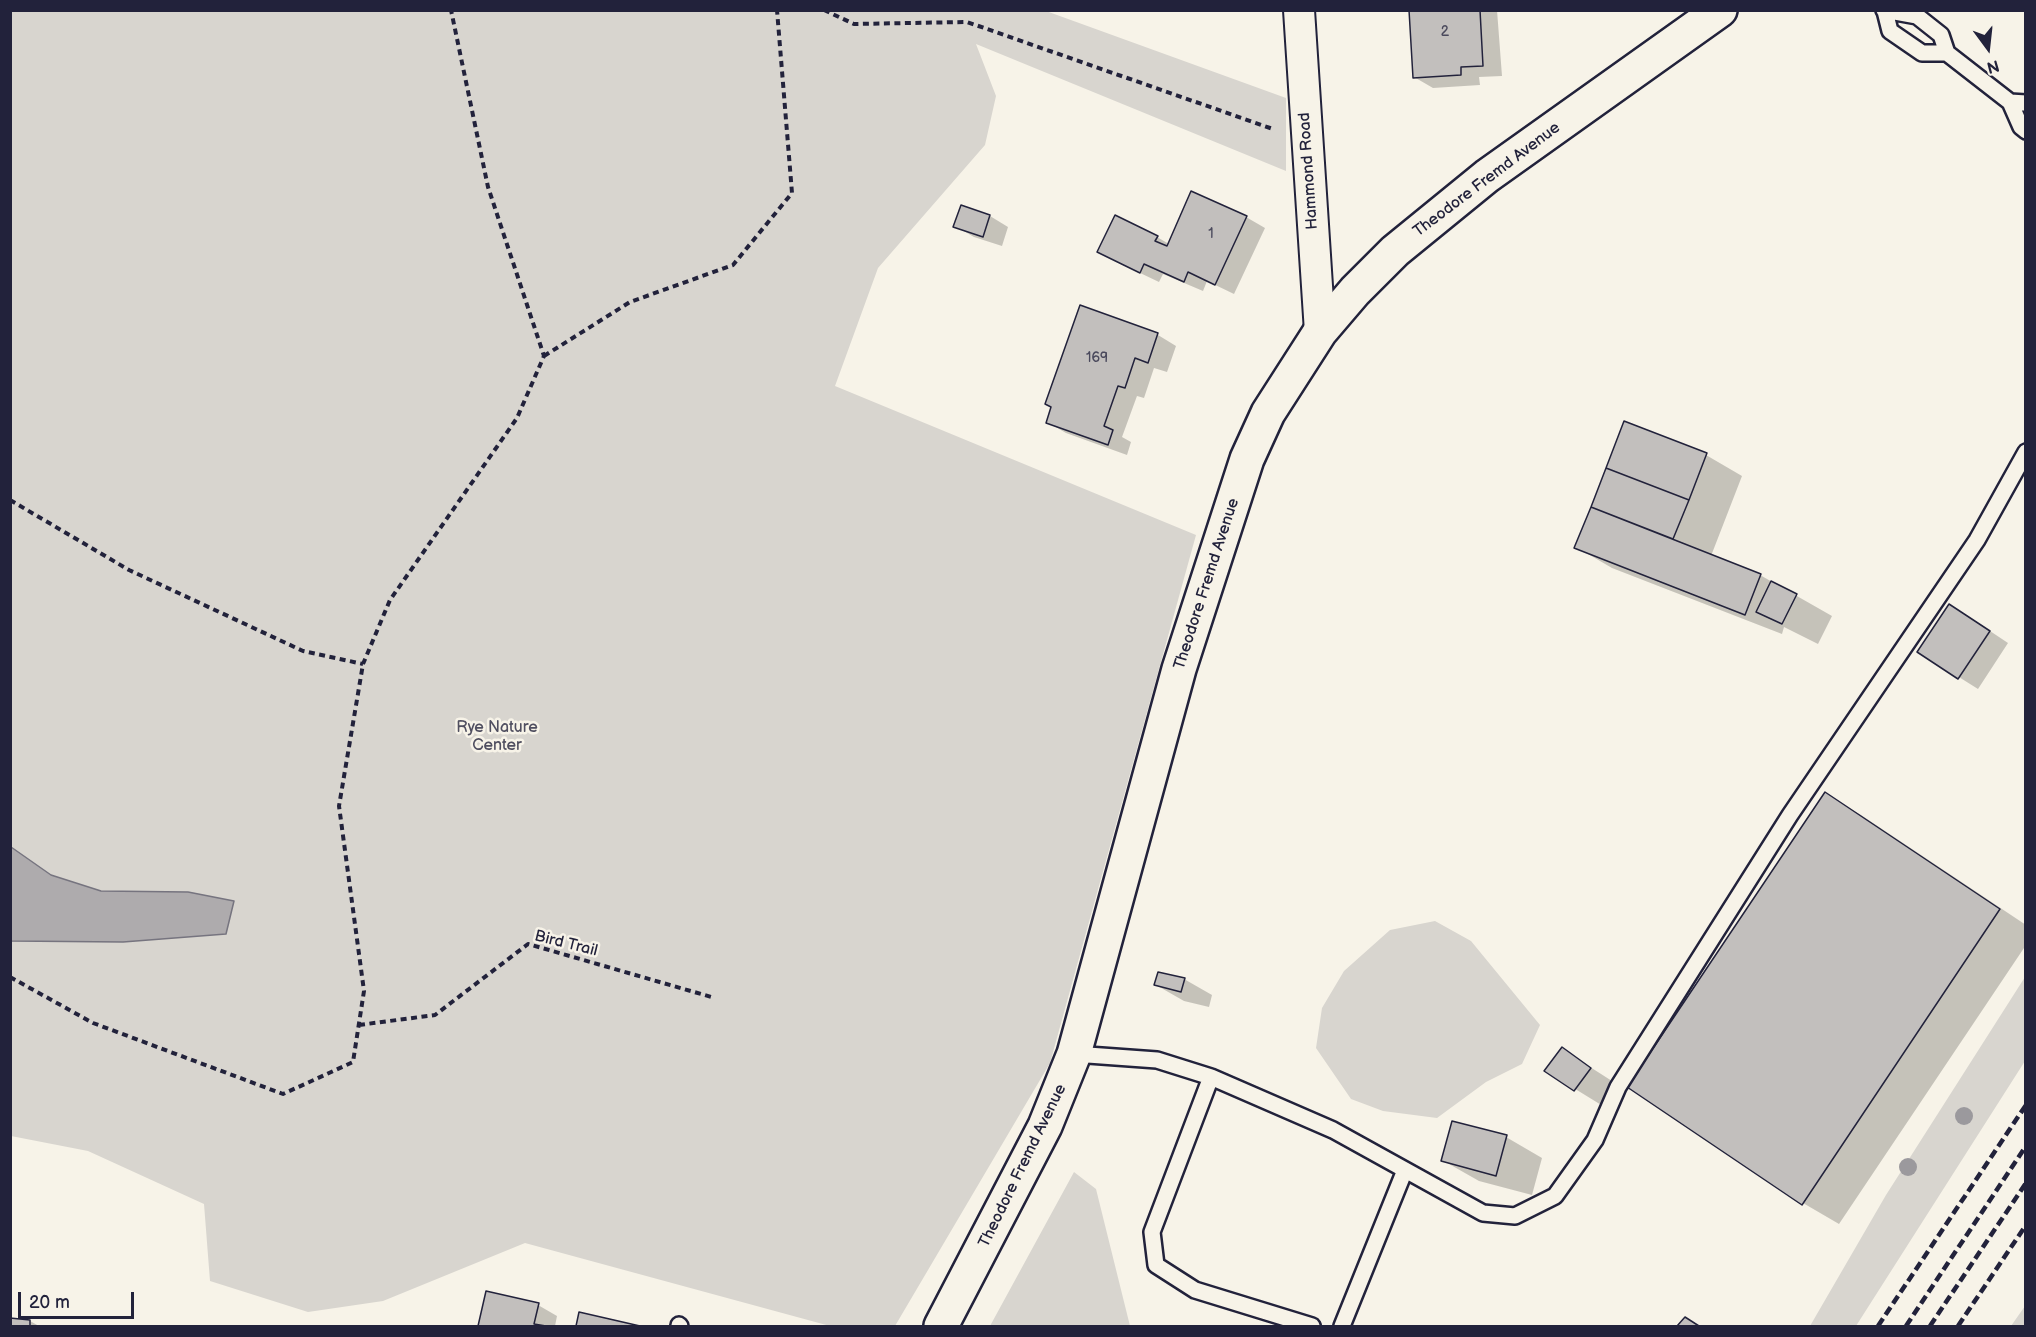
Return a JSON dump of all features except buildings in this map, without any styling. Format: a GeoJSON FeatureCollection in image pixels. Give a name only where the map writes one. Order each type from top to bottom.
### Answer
{"type":"FeatureCollection","features":[{"type":"Feature","properties":{"kind":"street","name":"Hammond Road"},"geometry":{"type":"LineString","coordinates":[[1299,10],[1320,332]]}},
{"type":"Feature","properties":{"kind":"street","name":"Theodore Fremd Avenue"},"geometry":{"type":"LineString","coordinates":[[941,1326],[955,1305],[1045,1126],[1074,1054],[1179,669],[1247,459],[1268,413],[1320,332],[1363,283],[1437,215],[1720,10]]}},
{"type":"Feature","properties":{"kind":"lane"},"geometry":{"type":"LineString","coordinates":[[1947,53],[1922,52],[1890,31],[1885,11],[1917,16],[1941,35],[1947,53],[2010,102],[2021,128],[2025,131]]}},
{"type":"Feature","properties":{"kind":"lane"},"geometry":{"type":"LineString","coordinates":[[2010,102],[2025,103]]}},
{"type":"Feature","properties":{"kind":"lane"},"geometry":{"type":"LineString","coordinates":[[1074,1054],[1157,1060],[1211,1077],[1333,1130],[1482,1213],[1515,1216],[1555,1196],[1595,1140],[1624,1077],[1790,815],[1977,540],[2025,452]]}},
{"type":"Feature","properties":{"kind":"lane"},"geometry":{"type":"LineString","coordinates":[[1211,1077],[1152,1232],[1156,1265],[1195,1290],[1312,1326]]}},
{"type":"Feature","properties":{"kind":"lane"},"geometry":{"type":"LineString","coordinates":[[1342,1326],[1405,1170]]}},
{"type":"Feature","properties":{"kind":"path"},"geometry":{"type":"LineString","coordinates":[[451,10],[488,187],[544,356]]}},
{"type":"Feature","properties":{"kind":"path"},"geometry":{"type":"LineString","coordinates":[[10,977],[93,1023],[283,1094],[353,1062],[364,991],[339,806],[363,664],[390,600],[517,418],[544,356],[630,302],[733,265],[792,193],[777,10]]}},
{"type":"Feature","properties":{"kind":"path"},"geometry":{"type":"LineString","coordinates":[[824,10],[854,24],[967,22],[1308,141]]}},
{"type":"Feature","properties":{"kind":"path"},"geometry":{"type":"LineString","coordinates":[[10,500],[129,570],[303,651],[363,664]]}},
{"type":"Feature","properties":{"kind":"path","name":"Bird Trail"},"geometry":{"type":"LineString","coordinates":[[359,1025],[435,1015],[528,944],[715,998]]}},
{"type":"Feature","properties":{"kind":"green space","name":"Rye Nature Center"},"geometry":{"type":"Polygon","coordinates":[[[10,11],[1046,11],[1286,98],[1286,171],[976,44],[996,96],[985,145],[878,268],[835,386],[1196,535],[1050,1063],[895,1326],[830,1326],[525,1243],[383,1301],[308,1312],[210,1281],[204,1204],[88,1151],[11,1136],[10,11]]]}},
{"type":"Feature","properties":{"kind":"green space"},"geometry":{"type":"Polygon","coordinates":[[[1435,921],[1471,941],[1540,1025],[1522,1064],[1486,1082],[1437,1118],[1383,1111],[1351,1099],[1316,1048],[1322,1008],[1344,971],[1390,930],[1435,921]]]}},
{"type":"Feature","properties":{"kind":"green space"},"geometry":{"type":"Polygon","coordinates":[[[2025,977],[2025,1061],[1856,1326],[1810,1326],[1886,1195],[2025,977]]]}},
{"type":"Feature","properties":{"kind":"green space"},"geometry":{"type":"Polygon","coordinates":[[[1074,1172],[1096,1189],[1130,1326],[990,1326],[1074,1172]]]}},
{"type":"Feature","properties":{"kind":"green space"},"geometry":{"type":"Polygon","coordinates":[[[2025,1306],[2025,1326],[2011,1326],[2025,1306]]]}},
{"type":"Feature","properties":{"kind":"shaded area"},"geometry":{"type":"Polygon","coordinates":[[[11,847],[51,875],[101,891],[188,892],[234,901],[226,934],[123,942],[11,941],[11,847]]]}},
{"type":"Feature","properties":{"kind":"railway"},"geometry":{"type":"LineString","coordinates":[[1878,1326],[2026,1105]]}},
{"type":"Feature","properties":{"kind":"railway"},"geometry":{"type":"LineString","coordinates":[[1906,1326],[2026,1146]]}},
{"type":"Feature","properties":{"kind":"railway"},"geometry":{"type":"LineString","coordinates":[[1930,1326],[2026,1183]]}},
{"type":"Feature","properties":{"kind":"railway"},"geometry":{"type":"LineString","coordinates":[[1958,1326],[2026,1225]]}}]}
